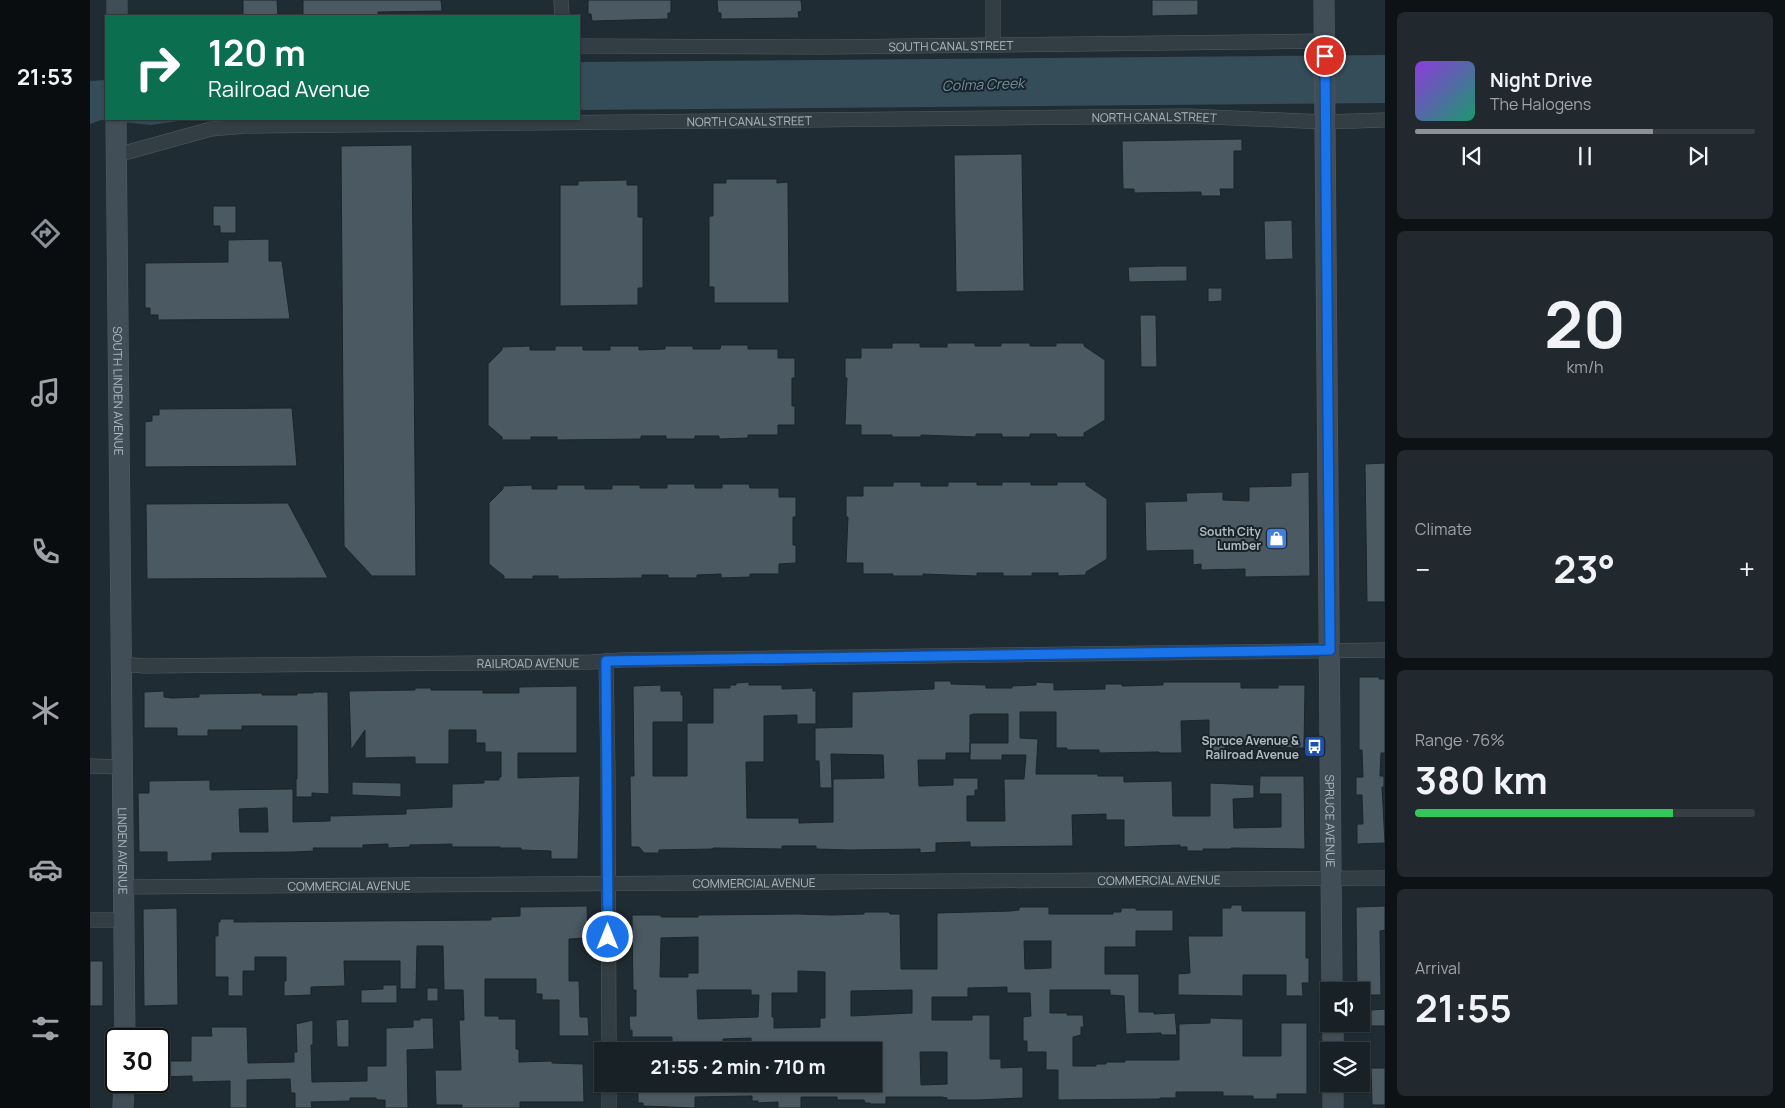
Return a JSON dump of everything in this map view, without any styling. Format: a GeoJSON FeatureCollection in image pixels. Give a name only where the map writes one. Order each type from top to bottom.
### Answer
{"type":"FeatureCollection","features":[{"type":"Feature","properties":{"kind":"main road"},"geometry":{"type":"LineString","coordinates":[[116,0],[117,15]]}},
{"type":"Feature","properties":{"kind":"main road","name":"SPRUCE AVENUE"},"geometry":{"type":"LineString","coordinates":[[1324,0],[1332,982]]}},
{"type":"Feature","properties":{"kind":"main road","name":"SOUTH LINDEN AVENUE"},"geometry":{"type":"LineString","coordinates":[[116,126],[122,664]]}},
{"type":"Feature","properties":{"kind":"main road","name":"LINDEN AVENUE"},"geometry":{"type":"LineString","coordinates":[[122,664],[125,1028]]}},
{"type":"Feature","properties":{"kind":"main road"},"geometry":{"type":"LineString","coordinates":[[1333,1092],[1333,1108]]}},
{"type":"Feature","properties":{"kind":"main road"},"geometry":{"type":"LineString","coordinates":[[123,1108],[124,1093]]}},
{"type":"Feature","properties":{"kind":"street"},"geometry":{"type":"LineString","coordinates":[[561,0],[562,15]]}},
{"type":"Feature","properties":{"kind":"street"},"geometry":{"type":"LineString","coordinates":[[993,0],[993,44]]}},
{"type":"Feature","properties":{"kind":"street","name":"SOUTH CANAL STREET"},"geometry":{"type":"LineString","coordinates":[[580,46],[825,47],[993,44],[1325,48]]}},
{"type":"Feature","properties":{"kind":"street","name":"NORTH CANAL STREET"},"geometry":{"type":"LineString","coordinates":[[117,155],[211,129],[246,126],[1325,113],[1385,120]]}},
{"type":"Feature","properties":{"kind":"street","name":"RAILROAD AVENUE"},"geometry":{"type":"LineString","coordinates":[[122,664],[164,666],[1385,650]]}},
{"type":"Feature","properties":{"kind":"street"},"geometry":{"type":"LineString","coordinates":[[606,661],[609,884],[608,1042]]}},
{"type":"Feature","properties":{"kind":"street"},"geometry":{"type":"LineString","coordinates":[[90,766],[122,767]]}},
{"type":"Feature","properties":{"kind":"street","name":"COMMERCIAL AVENUE"},"geometry":{"type":"LineString","coordinates":[[123,887],[1385,878]]}},
{"type":"Feature","properties":{"kind":"street"},"geometry":{"type":"LineString","coordinates":[[90,920],[124,920]]}},
{"type":"Feature","properties":{"kind":"street"},"geometry":{"type":"LineString","coordinates":[[609,1092],[609,1108]]}},
{"type":"Feature","properties":{"kind":"water","name":"Colma Creek"},"geometry":{"type":"Polygon","coordinates":[[[1385,55],[1385,103],[580,110],[580,62],[1385,55]]]}},
{"type":"Feature","properties":{"kind":"water"},"geometry":{"type":"Polygon","coordinates":[[[105,80],[105,120],[186,120],[151,125],[101,120],[90,124],[90,81],[105,80]]]}},
{"type":"Feature","properties":{"kind":"building"},"geometry":{"type":"Polygon","coordinates":[[[243,0],[277,0],[278,15],[243,15],[243,0]]]}},
{"type":"Feature","properties":{"kind":"building"},"geometry":{"type":"Polygon","coordinates":[[[303,0],[441,0],[442,11],[378,12],[378,15],[303,15],[303,0]]]}},
{"type":"Feature","properties":{"kind":"building"},"geometry":{"type":"Polygon","coordinates":[[[588,0],[671,0],[671,13],[668,13],[668,19],[592,21],[591,14],[588,14],[588,0]]]}},
{"type":"Feature","properties":{"kind":"building"},"geometry":{"type":"Polygon","coordinates":[[[717,0],[801,0],[802,11],[798,12],[799,18],[721,19],[721,13],[718,13],[717,0]]]}},
{"type":"Feature","properties":{"kind":"building"},"geometry":{"type":"Polygon","coordinates":[[[1152,0],[1198,0],[1198,15],[1152,16],[1152,0]]]}},
{"type":"Feature","properties":{"kind":"building"},"geometry":{"type":"Polygon","coordinates":[[[1242,139],[1242,151],[1234,151],[1234,189],[1220,189],[1221,196],[1201,196],[1201,192],[1134,193],[1134,189],[1123,189],[1122,141],[1242,139]]]}},
{"type":"Feature","properties":{"kind":"building"},"geometry":{"type":"Polygon","coordinates":[[[412,145],[416,576],[372,576],[344,546],[341,146],[412,145]]]}},
{"type":"Feature","properties":{"kind":"building"},"geometry":{"type":"Polygon","coordinates":[[[1022,154],[1024,291],[956,292],[954,155],[1022,154]]]}},
{"type":"Feature","properties":{"kind":"building"},"geometry":{"type":"Polygon","coordinates":[[[726,179],[777,179],[777,183],[788,182],[789,303],[714,303],[714,287],[709,287],[709,216],[713,216],[713,183],[726,183],[726,179]]]}},
{"type":"Feature","properties":{"kind":"building"},"geometry":{"type":"Polygon","coordinates":[[[627,180],[627,185],[638,185],[638,217],[643,217],[643,288],[638,288],[638,305],[560,306],[560,185],[578,185],[578,181],[627,180]]]}},
{"type":"Feature","properties":{"kind":"building"},"geometry":{"type":"Polygon","coordinates":[[[213,206],[236,206],[236,233],[220,233],[220,226],[213,226],[213,206]]]}},
{"type":"Feature","properties":{"kind":"building"},"geometry":{"type":"Polygon","coordinates":[[[1292,220],[1293,259],[1265,260],[1264,221],[1292,220]]]}},
{"type":"Feature","properties":{"kind":"building"},"geometry":{"type":"Polygon","coordinates":[[[269,239],[269,261],[282,261],[290,319],[158,320],[158,315],[150,315],[150,308],[145,308],[145,263],[228,262],[228,240],[269,239]]]}},
{"type":"Feature","properties":{"kind":"building"},"geometry":{"type":"Polygon","coordinates":[[[1187,266],[1187,281],[1129,282],[1128,267],[1187,266]]]}},
{"type":"Feature","properties":{"kind":"building"},"geometry":{"type":"Polygon","coordinates":[[[1208,288],[1222,288],[1222,301],[1208,302],[1208,288]]]}},
{"type":"Feature","properties":{"kind":"building"},"geometry":{"type":"Polygon","coordinates":[[[1140,315],[1156,315],[1157,367],[1141,367],[1140,315]]]}},
{"type":"Feature","properties":{"kind":"building"},"geometry":{"type":"Polygon","coordinates":[[[892,343],[920,343],[920,347],[947,347],[947,343],[975,343],[975,346],[1001,346],[1001,343],[1030,343],[1030,346],[1056,346],[1056,343],[1084,343],[1084,346],[1105,360],[1105,420],[1084,433],[1084,437],[1057,437],[1056,434],[1030,434],[1030,437],[1002,437],[1002,434],[976,434],[976,437],[861,435],[861,425],[845,425],[847,378],[845,378],[845,358],[861,358],[861,348],[892,348],[892,343]]]}},
{"type":"Feature","properties":{"kind":"building"},"geometry":{"type":"Polygon","coordinates":[[[721,345],[748,345],[748,349],[778,349],[778,358],[795,358],[795,378],[792,378],[792,406],[795,406],[795,425],[778,425],[778,435],[748,435],[748,438],[719,439],[719,436],[695,436],[695,439],[666,439],[666,436],[641,436],[641,439],[557,440],[557,437],[531,437],[531,440],[502,440],[502,437],[488,425],[488,364],[502,350],[502,347],[530,346],[530,350],[555,350],[555,346],[583,346],[583,350],[610,350],[610,346],[639,346],[639,350],[665,349],[665,346],[693,346],[693,349],[720,349],[721,345]]]}},
{"type":"Feature","properties":{"kind":"building"},"geometry":{"type":"Polygon","coordinates":[[[292,408],[297,466],[145,467],[145,422],[152,421],[152,415],[159,415],[159,409],[292,408]]]}},
{"type":"Feature","properties":{"kind":"building"},"geometry":{"type":"Polygon","coordinates":[[[1385,463],[1385,602],[1367,602],[1365,464],[1385,463]]]}},
{"type":"Feature","properties":{"kind":"building"},"geometry":{"type":"Polygon","coordinates":[[[1309,472],[1310,576],[1245,577],[1245,569],[1201,570],[1201,564],[1193,565],[1193,550],[1146,551],[1145,502],[1187,501],[1186,493],[1223,492],[1223,500],[1249,501],[1249,487],[1291,486],[1291,473],[1309,472]]]}},
{"type":"Feature","properties":{"kind":"building"},"geometry":{"type":"Polygon","coordinates":[[[893,482],[921,482],[921,486],[948,486],[948,482],[977,482],[977,485],[1002,485],[1002,482],[1031,482],[1031,485],[1057,485],[1057,482],[1086,482],[1086,485],[1107,499],[1107,559],[1086,572],[1086,575],[1058,576],[1058,573],[1032,573],[1032,576],[1003,576],[1003,573],[977,573],[977,576],[863,574],[863,563],[846,563],[848,517],[846,517],[846,496],[863,496],[863,486],[893,486],[893,482]]]}},
{"type":"Feature","properties":{"kind":"building"},"geometry":{"type":"Polygon","coordinates":[[[667,484],[695,484],[695,488],[722,488],[722,484],[749,484],[750,488],[779,488],[779,497],[796,497],[796,517],[793,517],[793,545],[796,545],[796,563],[779,564],[779,574],[750,574],[750,577],[721,578],[721,574],[697,575],[697,578],[668,578],[668,575],[642,575],[642,578],[558,579],[558,576],[533,576],[533,579],[504,579],[504,576],[489,564],[489,503],[503,489],[503,486],[532,485],[532,489],[557,489],[557,485],[585,485],[585,489],[612,489],[612,485],[640,485],[640,488],[667,488],[667,484]]]}},
{"type":"Feature","properties":{"kind":"building"},"geometry":{"type":"Polygon","coordinates":[[[288,503],[328,578],[147,579],[146,504],[288,503]]]}},
{"type":"Feature","properties":{"kind":"building"},"geometry":{"type":"Polygon","coordinates":[[[1359,677],[1379,677],[1379,679],[1385,679],[1385,753],[1381,753],[1380,776],[1384,776],[1384,787],[1382,787],[1385,843],[1357,844],[1357,824],[1363,824],[1362,795],[1356,795],[1356,777],[1363,777],[1362,750],[1359,750],[1359,677]]]}},
{"type":"Feature","properties":{"kind":"building"},"geometry":{"type":"Polygon","coordinates":[[[934,681],[951,681],[951,684],[986,685],[986,688],[1012,688],[1012,686],[1036,685],[1036,682],[1054,683],[1054,690],[1105,689],[1105,684],[1122,684],[1122,686],[1163,685],[1163,682],[1241,682],[1241,688],[1278,688],[1278,685],[1305,685],[1304,748],[1254,747],[1254,741],[1225,742],[1225,755],[1209,756],[1209,720],[1181,721],[1182,753],[1099,753],[1099,750],[1067,750],[1067,748],[1056,748],[1056,712],[1020,712],[1020,738],[1038,739],[1036,774],[1124,776],[1124,782],[1172,781],[1173,816],[1210,816],[1210,783],[1254,785],[1254,798],[1233,799],[1234,828],[1281,827],[1281,794],[1259,794],[1260,776],[1304,776],[1305,849],[1231,848],[1187,851],[1187,847],[1180,847],[1180,845],[1124,847],[1124,820],[1106,820],[1106,814],[1072,815],[1073,846],[970,847],[970,842],[936,843],[936,852],[920,853],[920,849],[850,850],[816,849],[816,846],[782,846],[782,849],[713,848],[659,850],[659,853],[644,853],[639,847],[631,847],[630,776],[634,776],[633,686],[661,685],[661,691],[681,691],[681,695],[683,695],[683,722],[653,722],[653,776],[687,776],[687,723],[713,723],[713,688],[730,688],[730,685],[736,685],[736,683],[749,682],[749,685],[782,685],[782,689],[813,688],[813,691],[816,691],[816,724],[797,724],[797,715],[764,716],[764,762],[746,762],[747,818],[799,818],[799,823],[833,822],[833,779],[884,778],[883,755],[831,754],[832,788],[820,788],[819,761],[815,761],[815,728],[852,727],[852,692],[934,689],[934,681]],[[1008,714],[970,715],[970,743],[1008,743],[1008,714]],[[946,753],[946,760],[918,760],[919,786],[953,785],[953,778],[978,778],[978,790],[975,790],[975,796],[967,796],[967,821],[1005,821],[1004,779],[1024,779],[1026,755],[1002,755],[1002,760],[970,760],[970,753],[946,753]]]}},
{"type":"Feature","properties":{"kind":"building"},"geometry":{"type":"Polygon","coordinates":[[[577,686],[577,753],[518,753],[518,778],[580,776],[578,859],[551,859],[551,851],[500,847],[452,847],[452,844],[410,845],[410,847],[388,848],[388,844],[363,845],[363,848],[313,848],[314,851],[212,853],[212,861],[167,862],[167,852],[139,852],[138,793],[149,793],[149,781],[210,780],[210,790],[293,789],[293,822],[330,821],[330,816],[406,814],[406,809],[452,807],[452,784],[484,783],[484,780],[499,780],[499,777],[501,777],[501,752],[485,752],[485,743],[476,743],[476,730],[449,730],[449,764],[415,764],[415,757],[365,758],[365,730],[351,750],[349,691],[431,688],[431,690],[483,690],[483,693],[519,693],[519,687],[577,686]],[[267,808],[239,809],[240,832],[268,832],[267,808]]]}},
{"type":"Feature","properties":{"kind":"building"},"geometry":{"type":"Polygon","coordinates":[[[164,691],[164,697],[172,698],[199,697],[199,694],[262,693],[262,695],[297,695],[297,693],[328,692],[329,794],[312,793],[312,797],[296,797],[297,726],[242,726],[242,730],[208,730],[208,736],[177,736],[177,728],[144,728],[144,692],[164,691]]]}},
{"type":"Feature","properties":{"kind":"building"},"geometry":{"type":"Polygon","coordinates":[[[352,782],[401,783],[401,797],[352,795],[352,782]]]}},
{"type":"Feature","properties":{"kind":"building"},"geometry":{"type":"Polygon","coordinates":[[[1231,905],[1242,905],[1242,911],[1306,911],[1306,958],[1309,958],[1309,983],[1302,983],[1303,996],[1286,996],[1286,975],[1243,975],[1243,996],[1178,995],[1178,974],[1190,973],[1188,936],[1222,936],[1222,908],[1231,908],[1231,905]]]}},
{"type":"Feature","properties":{"kind":"building"},"geometry":{"type":"Polygon","coordinates":[[[587,906],[588,938],[569,939],[569,981],[579,981],[580,1017],[588,1017],[589,1036],[559,1036],[559,1000],[542,1000],[542,994],[536,994],[536,979],[485,979],[485,1016],[499,1016],[499,1019],[516,1019],[516,1049],[519,1049],[519,1062],[552,1061],[552,1063],[583,1064],[584,1102],[520,1102],[520,1108],[462,1108],[462,1105],[436,1105],[435,1070],[461,1070],[459,1020],[464,1020],[463,990],[444,990],[443,946],[417,946],[416,989],[400,989],[400,961],[344,961],[345,986],[311,987],[311,995],[284,996],[286,957],[255,957],[255,971],[243,971],[243,996],[228,996],[228,977],[215,977],[215,936],[218,936],[218,922],[220,922],[220,919],[234,919],[234,922],[491,920],[491,917],[520,916],[520,907],[587,906]]]}},
{"type":"Feature","properties":{"kind":"building"},"geometry":{"type":"Polygon","coordinates":[[[1385,906],[1385,930],[1380,931],[1381,995],[1370,995],[1370,982],[1357,982],[1356,907],[1385,906]]]}},
{"type":"Feature","properties":{"kind":"building"},"geometry":{"type":"Polygon","coordinates":[[[1019,907],[1049,907],[1049,914],[1113,914],[1113,912],[1121,912],[1121,908],[1173,910],[1173,931],[1136,931],[1136,947],[1105,947],[1105,974],[1139,974],[1139,1012],[1154,1012],[1154,1014],[1175,1013],[1177,1035],[1161,1035],[1161,1033],[1126,1034],[1124,996],[1110,995],[1110,990],[1050,990],[1050,1013],[1083,1015],[1084,1027],[1081,1027],[1081,1035],[1073,1037],[1073,1066],[1096,1066],[1096,1064],[1106,1064],[1106,1062],[1125,1062],[1125,1060],[1179,1060],[1179,1024],[1210,1023],[1210,1018],[1243,1019],[1243,1056],[1281,1056],[1281,1023],[1307,1023],[1307,1094],[1277,1094],[1277,1099],[1253,1099],[1253,1096],[1223,1096],[1223,1092],[1176,1092],[1176,1098],[1058,1100],[1058,1070],[1046,1070],[1046,1052],[1027,1052],[1027,1041],[1023,1041],[1023,1017],[1031,1016],[1030,993],[1007,993],[1007,987],[968,988],[968,997],[932,997],[932,1020],[972,1020],[972,1015],[990,1015],[990,1059],[1001,1059],[1001,1068],[1023,1067],[1023,1098],[947,1100],[947,1098],[942,1097],[886,1097],[886,1104],[870,1104],[865,1103],[864,1100],[837,1100],[837,1097],[801,1097],[801,1108],[778,1108],[778,1102],[758,1103],[758,1101],[752,1101],[752,1096],[695,1097],[695,1108],[643,1106],[643,1103],[638,1103],[638,1092],[882,1092],[882,1042],[751,1042],[751,1038],[723,1039],[723,1042],[672,1042],[672,1037],[632,1037],[629,1016],[636,1016],[636,990],[633,990],[632,915],[698,917],[698,915],[832,915],[889,912],[890,914],[900,914],[901,969],[937,969],[937,913],[1019,910],[1019,907]],[[698,937],[661,938],[660,977],[688,977],[688,973],[698,973],[698,937]],[[1024,941],[1025,969],[1051,968],[1051,941],[1024,941]],[[798,971],[798,993],[772,993],[774,1028],[820,1027],[820,1018],[825,1018],[825,972],[798,971]],[[697,990],[698,1019],[758,1017],[759,995],[751,995],[751,990],[697,990]],[[912,990],[851,991],[851,1016],[912,1013],[912,990]],[[920,1052],[921,1085],[947,1084],[947,1052],[920,1052]]]}},
{"type":"Feature","properties":{"kind":"building"},"geometry":{"type":"Polygon","coordinates":[[[177,908],[178,1005],[144,1006],[143,909],[177,908]]]}},
{"type":"Feature","properties":{"kind":"building"},"geometry":{"type":"Polygon","coordinates":[[[90,961],[103,961],[103,1006],[90,1006],[90,961]]]}},
{"type":"Feature","properties":{"kind":"building"},"geometry":{"type":"Polygon","coordinates":[[[383,985],[397,985],[397,1003],[361,1003],[361,990],[383,989],[383,985]]]}},
{"type":"Feature","properties":{"kind":"building"},"geometry":{"type":"Polygon","coordinates":[[[427,988],[438,988],[438,1001],[427,1001],[427,988]]]}},
{"type":"Feature","properties":{"kind":"building"},"geometry":{"type":"Polygon","coordinates":[[[1385,1009],[1385,1026],[1371,1026],[1371,1010],[1385,1009]]]}},
{"type":"Feature","properties":{"kind":"building"},"geometry":{"type":"Polygon","coordinates":[[[420,1018],[433,1018],[434,1049],[407,1050],[408,1108],[385,1108],[385,1100],[377,1100],[376,1098],[350,1098],[350,1101],[311,1102],[312,1108],[295,1108],[295,1093],[291,1093],[290,1079],[247,1080],[247,1108],[230,1108],[230,1081],[192,1082],[192,1076],[170,1077],[170,1061],[191,1061],[191,1036],[212,1036],[211,1027],[247,1027],[248,1063],[294,1062],[294,1052],[297,1052],[296,1024],[313,1020],[313,1045],[311,1045],[312,1082],[367,1081],[367,1066],[386,1066],[386,1028],[413,1027],[413,1020],[420,1020],[420,1018]]]}},
{"type":"Feature","properties":{"kind":"building"},"geometry":{"type":"Polygon","coordinates":[[[349,1019],[349,1047],[337,1047],[336,1020],[349,1019]]]}},
{"type":"Feature","properties":{"kind":"building"},"geometry":{"type":"Polygon","coordinates":[[[1371,1068],[1385,1068],[1385,1105],[1372,1105],[1371,1068]]]}},
{"type":"Feature","properties":{"kind":"place","name":"South City Lumber"},"geometry":{"type":"Point","coordinates":[1277,538]}},
{"type":"Feature","properties":{"kind":"place","name":"Spruce Avenue & Railroad Avenue"},"geometry":{"type":"Point","coordinates":[1315,747]}},
{"type":"Feature","properties":{"kind":"route"},"geometry":{"type":"LineString","coordinates":[[608,937],[606,661],[1330,650],[1328,327],[1324,122],[1325,56]]}}]}
